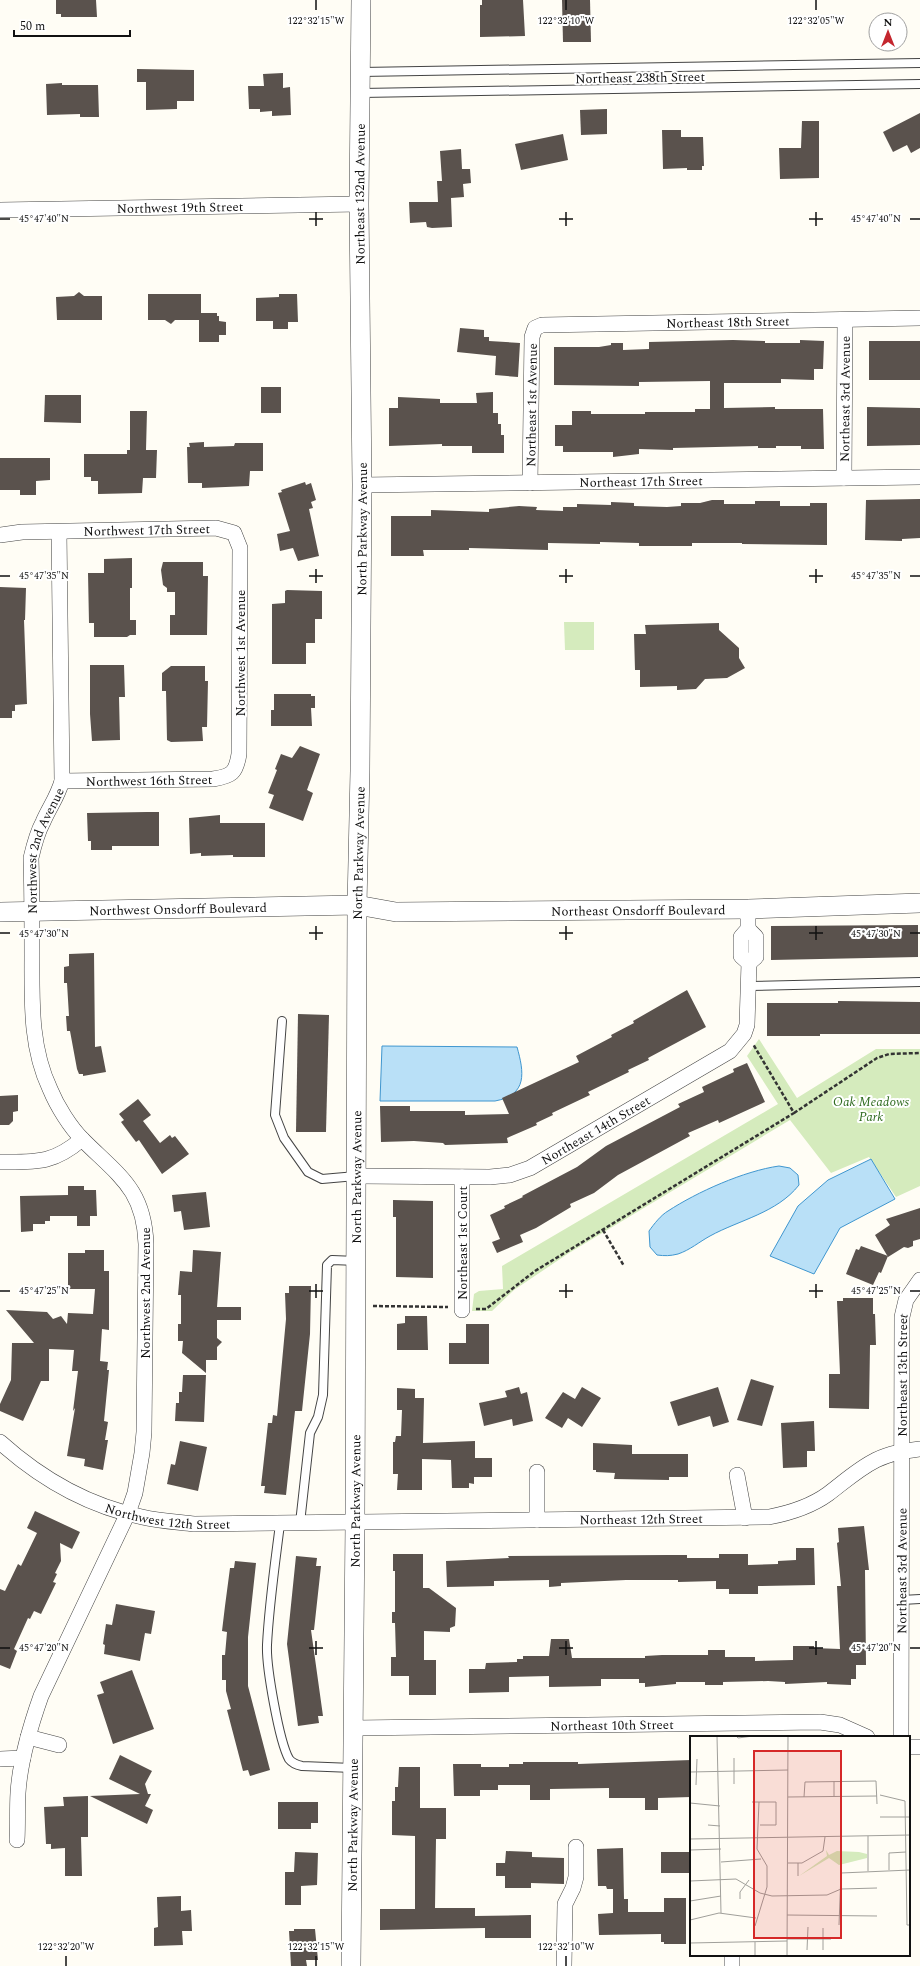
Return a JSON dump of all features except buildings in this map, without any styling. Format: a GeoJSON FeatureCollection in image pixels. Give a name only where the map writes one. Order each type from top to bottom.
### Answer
{"type":"FeatureCollection","features":[{"type":"Feature","properties":{"kind":"street","name":"Northeast 132nd Avenue"},"geometry":{"type":"LineString","coordinates":[[360,388],[359,204],[361,0]]}},
{"type":"Feature","properties":{"kind":"street","name":"Northwest 19th Street"},"geometry":{"type":"LineString","coordinates":[[0,210],[359,204]]}},
{"type":"Feature","properties":{"kind":"street","name":"Northeast 18th Street"},"geometry":{"type":"LineString","coordinates":[[535,328],[542,326],[920,318]]}},
{"type":"Feature","properties":{"kind":"street","name":"Northeast 3rd Avenue"},"geometry":{"type":"LineString","coordinates":[[844,478],[845,320]]}},
{"type":"Feature","properties":{"kind":"street","name":"Northeast 1st Avenue"},"geometry":{"type":"LineString","coordinates":[[530,483],[532,337],[535,328]]}},
{"type":"Feature","properties":{"kind":"street","name":"North Parkway Avenue"},"geometry":{"type":"LineString","coordinates":[[351,1966],[356,1523],[357,905],[360,771],[362,485],[360,388]]}},
{"type":"Feature","properties":{"kind":"street","name":"Northeast 17th Street"},"geometry":{"type":"LineString","coordinates":[[362,485],[920,477]]}},
{"type":"Feature","properties":{"kind":"street","name":"Northwest 17th Street"},"geometry":{"type":"LineString","coordinates":[[0,535],[22,532],[216,528],[234,533]]}},
{"type":"Feature","properties":{"kind":"street","name":"Northwest 2nd Avenue"},"geometry":{"type":"LineString","coordinates":[[18,1840],[18,1793],[23,1758],[28,1737],[41,1696],[128,1513],[139,1472],[144,1432],[146,1224],[141,1208],[132,1190],[110,1165],[82,1139],[64,1115],[50,1090],[36,1046],[33,1026],[31,858],[35,839],[43,821],[57,798],[62,781],[59,532]]}},
{"type":"Feature","properties":{"kind":"street","name":"Northwest 1st Avenue"},"geometry":{"type":"LineString","coordinates":[[234,533],[240,548],[239,754],[238,764],[234,773]]}},
{"type":"Feature","properties":{"kind":"street","name":"Northwest 16th Street"},"geometry":{"type":"LineString","coordinates":[[62,781],[213,779],[225,778],[234,773]]}},
{"type":"Feature","properties":{"kind":"street","name":"Northeast Onsdorff Boulevard"},"geometry":{"type":"LineString","coordinates":[[357,905],[396,912],[748,909],[920,903]]}},
{"type":"Feature","properties":{"kind":"street","name":"Northwest Onsdorff Boulevard"},"geometry":{"type":"LineString","coordinates":[[0,912],[357,905]]}},
{"type":"Feature","properties":{"kind":"street","name":"Northeast 14th Street"},"geometry":{"type":"LineString","coordinates":[[357,1176],[510,1176],[530,1168],[730,1051],[744,1034],[749,1014],[749,963],[756,956],[756,937],[748,929],[748,909]]}},
{"type":"Feature","properties":{"kind":"street"},"geometry":{"type":"LineString","coordinates":[[0,1162],[31,1162],[50,1159],[67,1152],[82,1139]]}},
{"type":"Feature","properties":{"kind":"street","name":"Northeast 1st Court"},"geometry":{"type":"LineString","coordinates":[[462,1177],[462,1310]]}},
{"type":"Feature","properties":{"kind":"street","name":"Northeast 13th Street"},"geometry":{"type":"LineString","coordinates":[[901,1452],[902,1317],[906,1300],[910,1292],[920,1280]]}},
{"type":"Feature","properties":{"kind":"street","name":"Northwest 12th Street"},"geometry":{"type":"LineString","coordinates":[[0,1442],[36,1471],[66,1489],[102,1506],[142,1517],[194,1524],[356,1523]]}},
{"type":"Feature","properties":{"kind":"street","name":"Northeast 12th Street"},"geometry":{"type":"LineString","coordinates":[[356,1523],[769,1517],[799,1509],[827,1495],[862,1468],[876,1460],[901,1452],[920,1449]]}},
{"type":"Feature","properties":{"kind":"street","name":"Northeast 3rd Avenue"},"geometry":{"type":"LineString","coordinates":[[901,1452],[901,1736]]}},
{"type":"Feature","properties":{"kind":"street"},"geometry":{"type":"LineString","coordinates":[[537,1472],[537,1520]]}},
{"type":"Feature","properties":{"kind":"street"},"geometry":{"type":"LineString","coordinates":[[737,1475],[745,1518]]}},
{"type":"Feature","properties":{"kind":"street","name":"Northeast 10th Street"},"geometry":{"type":"LineString","coordinates":[[354,1728],[820,1722],[840,1725],[865,1736]]}},
{"type":"Feature","properties":{"kind":"street"},"geometry":{"type":"LineString","coordinates":[[28,1737],[59,1745]]}},
{"type":"Feature","properties":{"kind":"street"},"geometry":{"type":"LineString","coordinates":[[0,1759],[23,1758]]}},
{"type":"Feature","properties":{"kind":"street"},"geometry":{"type":"LineString","coordinates":[[564,1966],[565,1904],[573,1888],[576,1876],[576,1847]]}},
{"type":"Feature","properties":{"kind":"lane"},"geometry":{"type":"LineString","coordinates":[[361,72],[920,63]]}},
{"type":"Feature","properties":{"kind":"lane","name":"Northeast 238th Street"},"geometry":{"type":"LineString","coordinates":[[361,93],[920,84]]}},
{"type":"Feature","properties":{"kind":"lane"},"geometry":{"type":"LineString","coordinates":[[749,986],[920,982]]}},
{"type":"Feature","properties":{"kind":"lane"},"geometry":{"type":"LineString","coordinates":[[282,1021],[275,1115],[284,1138],[308,1172],[322,1179],[357,1176]]}},
{"type":"Feature","properties":{"kind":"lane"},"geometry":{"type":"LineString","coordinates":[[300,1523],[310,1433],[318,1417],[324,1395],[327,1265],[332,1260],[357,1261]]}},
{"type":"Feature","properties":{"kind":"lane"},"geometry":{"type":"LineString","coordinates":[[280,1524],[267,1647],[269,1669],[280,1733],[290,1760],[295,1764],[302,1766],[354,1768]]}},
{"type":"Feature","properties":{"kind":"lane"},"geometry":{"type":"LineString","coordinates":[[902,1600],[920,1599]]}},
{"type":"Feature","properties":{"kind":"path"},"geometry":{"type":"LineString","coordinates":[[744,1034],[756,1048],[794,1113]]}},
{"type":"Feature","properties":{"kind":"path"},"geometry":{"type":"LineString","coordinates":[[356,1306],[445,1306],[462,1310],[486,1309],[535,1271],[794,1113],[877,1058],[889,1054],[920,1053]]}},
{"type":"Feature","properties":{"kind":"path"},"geometry":{"type":"LineString","coordinates":[[603,1230],[624,1266]]}},
{"type":"Feature","properties":{"kind":"green space"},"geometry":{"type":"Polygon","coordinates":[[[564,622],[594,622],[594,650],[565,650],[564,622]]]}},
{"type":"Feature","properties":{"kind":"green space","name":"Oak Meadows Park"},"geometry":{"type":"Polygon","coordinates":[[[759,1039],[797,1098],[876,1049],[920,1049],[920,1186],[896,1197],[869,1157],[831,1173],[790,1120],[569,1253],[514,1290],[492,1311],[472,1311],[474,1294],[479,1291],[503,1289],[502,1266],[778,1104],[747,1056],[759,1039]]]}},
{"type":"Feature","properties":{"kind":"water"},"geometry":{"type":"Polygon","coordinates":[[[382,1046],[517,1047],[522,1073],[521,1081],[513,1094],[495,1101],[380,1101],[382,1046]]]}},
{"type":"Feature","properties":{"kind":"water"},"geometry":{"type":"Polygon","coordinates":[[[871,1159],[895,1199],[840,1228],[814,1274],[770,1256],[798,1206],[828,1180],[871,1159]]]}},
{"type":"Feature","properties":{"kind":"water"},"geometry":{"type":"Polygon","coordinates":[[[779,1166],[790,1168],[798,1175],[799,1185],[780,1203],[757,1215],[721,1230],[678,1254],[668,1256],[657,1255],[650,1247],[649,1231],[660,1217],[668,1211],[721,1183],[751,1172],[779,1166]]]}}]}
